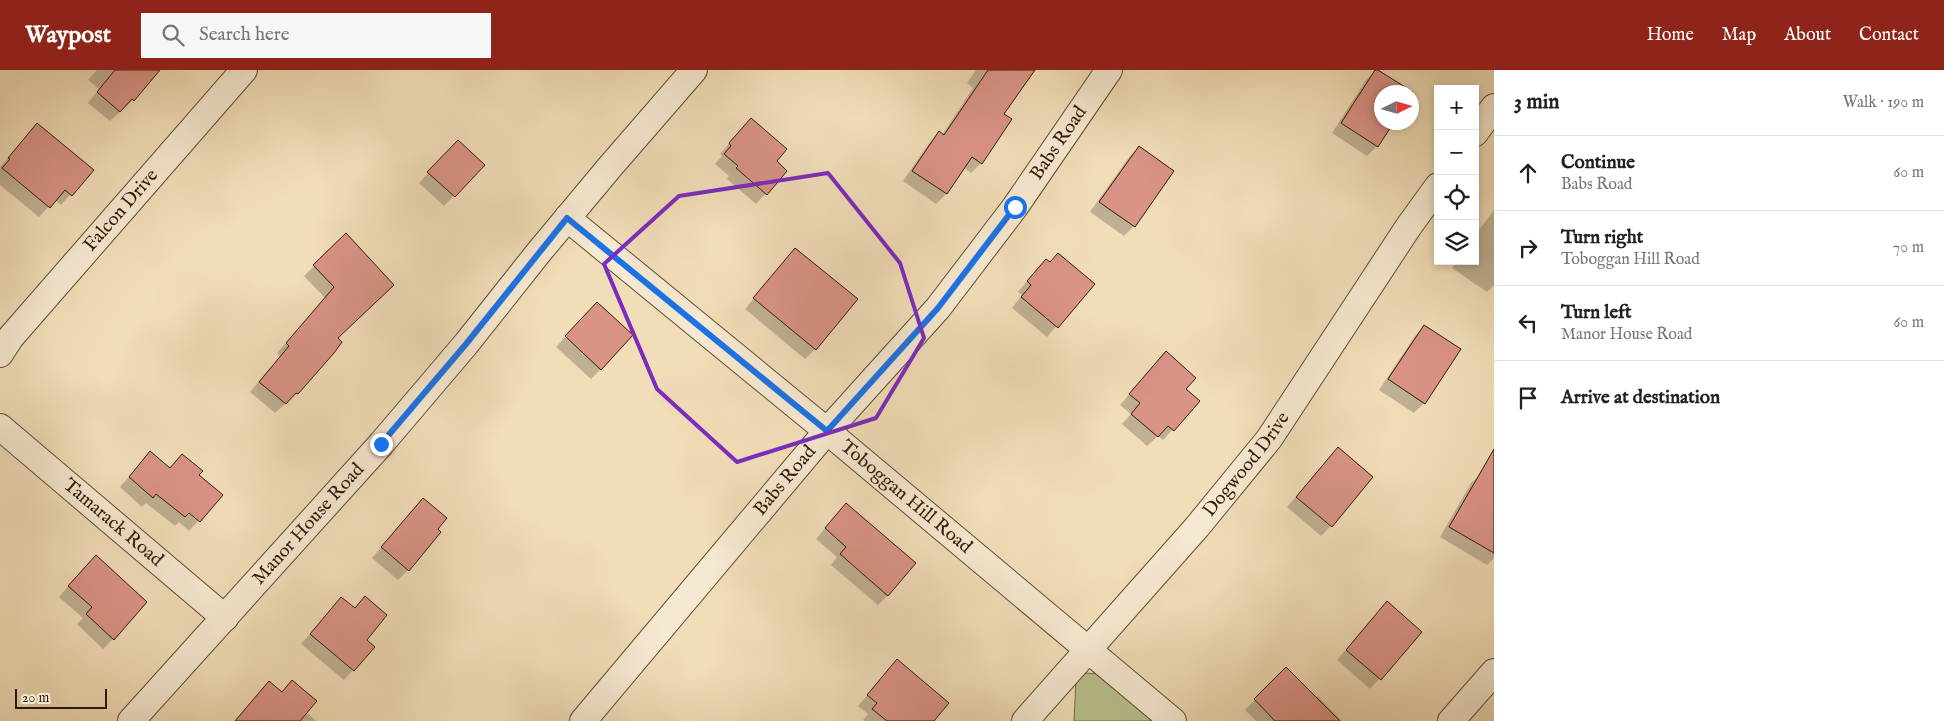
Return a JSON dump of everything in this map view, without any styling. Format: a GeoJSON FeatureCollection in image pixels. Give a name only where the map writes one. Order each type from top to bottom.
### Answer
{"type":"FeatureCollection","features":[{"type":"Feature","properties":{"kind":"street","name":"Falcon Drive"},"geometry":{"type":"LineString","coordinates":[[0,354],[11,337],[244,70]]}},
{"type":"Feature","properties":{"kind":"street","name":"Manor House Road"},"geometry":{"type":"LineString","coordinates":[[131,721],[381,444],[466,344],[567,218],[694,70]]}},
{"type":"Feature","properties":{"kind":"street","name":"Babs Road"},"geometry":{"type":"LineString","coordinates":[[583,721],[827,431],[944,300],[1015,207],[1109,70]]}},
{"type":"Feature","properties":{"kind":"street"},"geometry":{"type":"LineString","coordinates":[[1477,130],[1494,107]]}},
{"type":"Feature","properties":{"kind":"street","name":"Dogwood Drive"},"geometry":{"type":"LineString","coordinates":[[1025,721],[1197,528],[1269,439],[1409,226],[1434,192]]}},
{"type":"Feature","properties":{"kind":"street","name":"Toboggan Hill Road"},"geometry":{"type":"LineString","coordinates":[[567,218],[827,431],[1173,721]]}},
{"type":"Feature","properties":{"kind":"street","name":"Tamarack Road"},"geometry":{"type":"LineString","coordinates":[[0,427],[225,618]]}},
{"type":"Feature","properties":{"kind":"street"},"geometry":{"type":"LineString","coordinates":[[1451,721],[1494,672]]}},
{"type":"Feature","properties":{"kind":"highlighted area"},"geometry":{"type":"Polygon","coordinates":[[[828,173],[900,263],[924,338],[876,418],[737,462],[657,389],[604,264],[679,196],[828,173]]]}},
{"type":"Feature","properties":{"kind":"green space"},"geometry":{"type":"Polygon","coordinates":[[[1085,673],[1098,674],[1152,721],[1074,721],[1076,679],[1085,673]]]}},
{"type":"Feature","properties":{"kind":"building"},"geometry":{"type":"Polygon","coordinates":[[[115,70],[160,70],[134,101],[132,99],[120,112],[97,92],[115,70]]]}},
{"type":"Feature","properties":{"kind":"building"},"geometry":{"type":"Polygon","coordinates":[[[988,70],[1035,70],[1004,114],[1012,119],[982,164],[972,157],[947,194],[912,171],[939,131],[944,135],[988,70]]]}},
{"type":"Feature","properties":{"kind":"building"},"geometry":{"type":"Polygon","coordinates":[[[1375,70],[1402,85],[1374,85],[1374,130],[1389,130],[1378,147],[1341,123],[1375,70]]]}},
{"type":"Feature","properties":{"kind":"building"},"geometry":{"type":"Polygon","coordinates":[[[751,118],[787,149],[777,161],[787,171],[767,195],[736,168],[738,166],[724,154],[731,146],[729,143],[751,118]]]}},
{"type":"Feature","properties":{"kind":"building"},"geometry":{"type":"Polygon","coordinates":[[[37,123],[94,170],[72,196],[65,190],[50,208],[2,168],[37,123]]]}},
{"type":"Feature","properties":{"kind":"building"},"geometry":{"type":"Polygon","coordinates":[[[458,140],[485,165],[455,197],[427,172],[458,140]]]}},
{"type":"Feature","properties":{"kind":"building"},"geometry":{"type":"Polygon","coordinates":[[[1139,146],[1174,171],[1135,227],[1099,202],[1139,146]]]}},
{"type":"Feature","properties":{"kind":"building"},"geometry":{"type":"Polygon","coordinates":[[[346,233],[394,285],[338,338],[342,342],[334,353],[298,394],[296,393],[286,404],[259,382],[289,346],[286,343],[334,287],[313,265],[346,233]]]}},
{"type":"Feature","properties":{"kind":"building"},"geometry":{"type":"Polygon","coordinates":[[[795,248],[858,299],[816,350],[753,298],[795,248]]]}},
{"type":"Feature","properties":{"kind":"building"},"geometry":{"type":"Polygon","coordinates":[[[1058,253],[1095,284],[1058,328],[1021,297],[1031,285],[1027,281],[1046,259],[1050,262],[1058,253]]]}},
{"type":"Feature","properties":{"kind":"building"},"geometry":{"type":"Polygon","coordinates":[[[597,302],[633,335],[601,370],[565,336],[597,302]]]}},
{"type":"Feature","properties":{"kind":"building"},"geometry":{"type":"Polygon","coordinates":[[[1424,325],[1461,349],[1425,404],[1388,379],[1424,325]]]}},
{"type":"Feature","properties":{"kind":"building"},"geometry":{"type":"Polygon","coordinates":[[[1166,351],[1196,378],[1186,389],[1200,401],[1174,431],[1168,426],[1158,437],[1131,414],[1140,403],[1129,394],[1166,351]]]}},
{"type":"Feature","properties":{"kind":"building"},"geometry":{"type":"Polygon","coordinates":[[[1338,447],[1373,477],[1332,527],[1296,497],[1338,447]]]}},
{"type":"Feature","properties":{"kind":"building"},"geometry":{"type":"Polygon","coordinates":[[[1494,449],[1494,553],[1449,527],[1494,449]]]}},
{"type":"Feature","properties":{"kind":"building"},"geometry":{"type":"Polygon","coordinates":[[[150,451],[170,468],[182,454],[203,471],[199,475],[223,495],[200,522],[189,513],[185,517],[156,494],[153,498],[129,477],[150,451]]]}},
{"type":"Feature","properties":{"kind":"building"},"geometry":{"type":"Polygon","coordinates":[[[423,498],[447,518],[438,529],[441,532],[409,571],[381,547],[423,498]]]}},
{"type":"Feature","properties":{"kind":"building"},"geometry":{"type":"Polygon","coordinates":[[[846,503],[916,563],[888,596],[840,554],[846,547],[825,528],[846,503]]]}},
{"type":"Feature","properties":{"kind":"building"},"geometry":{"type":"Polygon","coordinates":[[[96,555],[147,602],[114,640],[86,614],[92,607],[68,586],[96,555]]]}},
{"type":"Feature","properties":{"kind":"building"},"geometry":{"type":"Polygon","coordinates":[[[365,596],[387,615],[367,640],[375,647],[354,671],[310,634],[341,597],[355,608],[365,596]]]}},
{"type":"Feature","properties":{"kind":"building"},"geometry":{"type":"Polygon","coordinates":[[[1387,601],[1422,632],[1381,680],[1346,650],[1387,601]]]}},
{"type":"Feature","properties":{"kind":"building"},"geometry":{"type":"Polygon","coordinates":[[[897,659],[949,703],[934,721],[887,721],[872,709],[877,703],[867,695],[897,659]]]}},
{"type":"Feature","properties":{"kind":"building"},"geometry":{"type":"Polygon","coordinates":[[[1286,667],[1340,721],[1275,721],[1254,699],[1286,667]]]}},
{"type":"Feature","properties":{"kind":"building"},"geometry":{"type":"Polygon","coordinates":[[[292,680],[317,701],[300,721],[235,721],[269,681],[282,692],[292,680]]]}},
{"type":"Feature","properties":{"kind":"route"},"geometry":{"type":"LineString","coordinates":[[381,444],[466,344],[567,218],[827,431],[938,308],[1015,207]]}}]}
